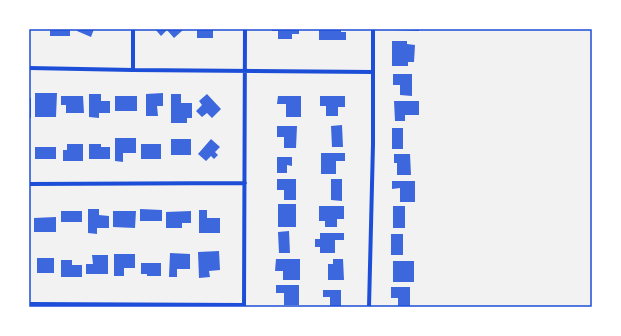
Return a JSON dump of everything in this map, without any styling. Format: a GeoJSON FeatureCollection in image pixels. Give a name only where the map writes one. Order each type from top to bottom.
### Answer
{"type":"FeatureCollection","features":[{"type":"Feature","properties":{"kind":"street"},"geometry":{"type":"LineString","coordinates":[[133,29],[133,70]]}},
{"type":"Feature","properties":{"kind":"street"},"geometry":{"type":"LineString","coordinates":[[29,304],[244,306],[246,29]]}},
{"type":"Feature","properties":{"kind":"street"},"geometry":{"type":"LineString","coordinates":[[369,307],[373,144],[373,29]]}},
{"type":"Feature","properties":{"kind":"street"},"geometry":{"type":"LineString","coordinates":[[29,68],[373,72]]}},
{"type":"Feature","properties":{"kind":"street"},"geometry":{"type":"LineString","coordinates":[[29,184],[245,183]]}},
{"type":"Feature","properties":{"kind":"building"},"geometry":{"type":"Polygon","coordinates":[[[50,29],[70,29],[70,36],[50,36],[50,29]]]}},
{"type":"Feature","properties":{"kind":"building"},"geometry":{"type":"Polygon","coordinates":[[[78,29],[94,29],[91,37],[77,31],[78,29]]]}},
{"type":"Feature","properties":{"kind":"building"},"geometry":{"type":"Polygon","coordinates":[[[155,29],[183,30],[174,38],[167,30],[161,36],[155,29]]]}},
{"type":"Feature","properties":{"kind":"building"},"geometry":{"type":"Polygon","coordinates":[[[197,29],[213,29],[213,38],[197,38],[197,29]]]}},
{"type":"Feature","properties":{"kind":"building"},"geometry":{"type":"Polygon","coordinates":[[[272,29],[299,29],[299,34],[292,34],[292,39],[278,39],[278,31],[272,31],[272,29]]]}},
{"type":"Feature","properties":{"kind":"building"},"geometry":{"type":"Polygon","coordinates":[[[319,29],[341,29],[341,32],[346,32],[346,40],[319,40],[319,29]]]}},
{"type":"Feature","properties":{"kind":"building"},"geometry":{"type":"Polygon","coordinates":[[[419,29],[419,31],[392,30],[419,29]]]}},
{"type":"Feature","properties":{"kind":"building"},"geometry":{"type":"Polygon","coordinates":[[[392,41],[407,41],[407,44],[415,45],[414,62],[408,62],[408,66],[392,66],[392,41]]]}},
{"type":"Feature","properties":{"kind":"building"},"geometry":{"type":"Polygon","coordinates":[[[393,74],[412,74],[412,96],[400,95],[400,85],[393,85],[393,74]]]}},
{"type":"Feature","properties":{"kind":"building"},"geometry":{"type":"Polygon","coordinates":[[[35,93],[57,93],[56,117],[35,117],[35,93]]]}},
{"type":"Feature","properties":{"kind":"building"},"geometry":{"type":"Polygon","coordinates":[[[163,93],[163,106],[157,106],[158,116],[146,116],[146,94],[163,93]]]}},
{"type":"Feature","properties":{"kind":"building"},"geometry":{"type":"Polygon","coordinates":[[[89,94],[101,94],[101,101],[110,101],[110,113],[99,113],[99,118],[89,117],[89,94]]]}},
{"type":"Feature","properties":{"kind":"building"},"geometry":{"type":"Polygon","coordinates":[[[171,94],[181,94],[181,103],[192,103],[192,118],[187,118],[187,123],[171,123],[171,94]]]}},
{"type":"Feature","properties":{"kind":"building"},"geometry":{"type":"Polygon","coordinates":[[[207,94],[221,109],[212,118],[207,113],[202,117],[196,111],[202,105],[199,101],[207,94]]]}},
{"type":"Feature","properties":{"kind":"building"},"geometry":{"type":"Polygon","coordinates":[[[61,96],[83,96],[84,113],[66,113],[66,105],[61,105],[61,96]]]}},
{"type":"Feature","properties":{"kind":"building"},"geometry":{"type":"Polygon","coordinates":[[[115,96],[137,96],[137,111],[115,111],[115,96]]]}},
{"type":"Feature","properties":{"kind":"building"},"geometry":{"type":"Polygon","coordinates":[[[278,96],[301,96],[301,117],[286,117],[286,104],[277,104],[278,96]]]}},
{"type":"Feature","properties":{"kind":"building"},"geometry":{"type":"Polygon","coordinates":[[[320,96],[345,96],[345,107],[338,107],[338,116],[326,116],[326,106],[320,106],[320,96]]]}},
{"type":"Feature","properties":{"kind":"building"},"geometry":{"type":"Polygon","coordinates":[[[29,98],[31,98],[31,118],[29,118],[29,98]]]}},
{"type":"Feature","properties":{"kind":"building"},"geometry":{"type":"Polygon","coordinates":[[[394,101],[419,101],[419,115],[405,115],[405,121],[395,121],[394,101]]]}},
{"type":"Feature","properties":{"kind":"building"},"geometry":{"type":"Polygon","coordinates":[[[342,125],[343,147],[332,147],[331,126],[342,125]]]}},
{"type":"Feature","properties":{"kind":"building"},"geometry":{"type":"Polygon","coordinates":[[[277,126],[297,126],[296,148],[284,148],[284,137],[277,137],[277,126]]]}},
{"type":"Feature","properties":{"kind":"building"},"geometry":{"type":"Polygon","coordinates":[[[392,128],[403,128],[403,149],[392,149],[392,128]]]}},
{"type":"Feature","properties":{"kind":"building"},"geometry":{"type":"Polygon","coordinates":[[[115,138],[136,138],[136,153],[123,153],[123,162],[115,161],[115,138]]]}},
{"type":"Feature","properties":{"kind":"building"},"geometry":{"type":"Polygon","coordinates":[[[171,139],[191,139],[191,155],[171,155],[171,139]]]}},
{"type":"Feature","properties":{"kind":"building"},"geometry":{"type":"Polygon","coordinates":[[[211,139],[220,147],[215,152],[218,155],[214,159],[211,156],[206,161],[198,154],[211,139]]]}},
{"type":"Feature","properties":{"kind":"building"},"geometry":{"type":"Polygon","coordinates":[[[67,144],[83,144],[83,161],[63,161],[63,150],[67,150],[67,144]]]}},
{"type":"Feature","properties":{"kind":"building"},"geometry":{"type":"Polygon","coordinates":[[[89,144],[101,144],[101,147],[110,147],[110,159],[89,159],[89,144]]]}},
{"type":"Feature","properties":{"kind":"building"},"geometry":{"type":"Polygon","coordinates":[[[141,144],[161,144],[161,159],[141,159],[141,144]]]}},
{"type":"Feature","properties":{"kind":"building"},"geometry":{"type":"Polygon","coordinates":[[[35,147],[56,147],[56,159],[35,159],[35,147]]]}},
{"type":"Feature","properties":{"kind":"building"},"geometry":{"type":"Polygon","coordinates":[[[321,153],[345,153],[345,161],[336,161],[336,174],[321,174],[321,153]]]}},
{"type":"Feature","properties":{"kind":"building"},"geometry":{"type":"Polygon","coordinates":[[[394,154],[410,154],[411,175],[397,175],[397,163],[394,163],[394,154]]]}},
{"type":"Feature","properties":{"kind":"building"},"geometry":{"type":"Polygon","coordinates":[[[277,157],[292,157],[292,166],[287,165],[287,173],[277,173],[277,157]]]}},
{"type":"Feature","properties":{"kind":"building"},"geometry":{"type":"Polygon","coordinates":[[[277,179],[296,179],[296,200],[284,200],[284,190],[277,190],[277,179]]]}},
{"type":"Feature","properties":{"kind":"building"},"geometry":{"type":"Polygon","coordinates":[[[331,179],[342,179],[342,201],[331,200],[331,179]]]}},
{"type":"Feature","properties":{"kind":"building"},"geometry":{"type":"Polygon","coordinates":[[[392,181],[415,181],[415,202],[400,202],[400,188],[392,189],[392,181]]]}},
{"type":"Feature","properties":{"kind":"building"},"geometry":{"type":"Polygon","coordinates":[[[278,204],[296,204],[296,227],[278,227],[278,204]]]}},
{"type":"Feature","properties":{"kind":"building"},"geometry":{"type":"Polygon","coordinates":[[[319,206],[344,206],[344,219],[337,219],[337,227],[325,227],[325,221],[319,221],[319,206]]]}},
{"type":"Feature","properties":{"kind":"building"},"geometry":{"type":"Polygon","coordinates":[[[393,206],[405,206],[405,228],[393,228],[393,206]]]}},
{"type":"Feature","properties":{"kind":"building"},"geometry":{"type":"Polygon","coordinates":[[[88,209],[99,209],[99,215],[109,216],[109,228],[97,228],[97,234],[88,233],[88,209]]]}},
{"type":"Feature","properties":{"kind":"building"},"geometry":{"type":"Polygon","coordinates":[[[140,209],[162,210],[162,221],[140,221],[140,209]]]}},
{"type":"Feature","properties":{"kind":"building"},"geometry":{"type":"Polygon","coordinates":[[[199,210],[207,210],[207,218],[220,218],[220,233],[199,233],[199,210]]]}},
{"type":"Feature","properties":{"kind":"building"},"geometry":{"type":"Polygon","coordinates":[[[61,211],[82,211],[82,222],[61,222],[61,211]]]}},
{"type":"Feature","properties":{"kind":"building"},"geometry":{"type":"Polygon","coordinates":[[[113,211],[136,211],[135,228],[113,227],[113,211]]]}},
{"type":"Feature","properties":{"kind":"building"},"geometry":{"type":"Polygon","coordinates":[[[191,211],[191,223],[182,223],[182,228],[166,228],[166,212],[191,211]]]}},
{"type":"Feature","properties":{"kind":"building"},"geometry":{"type":"Polygon","coordinates":[[[56,217],[56,232],[34,232],[34,218],[56,217]]]}},
{"type":"Feature","properties":{"kind":"building"},"geometry":{"type":"Polygon","coordinates":[[[289,231],[290,253],[279,253],[278,232],[289,231]]]}},
{"type":"Feature","properties":{"kind":"building"},"geometry":{"type":"Polygon","coordinates":[[[320,233],[344,233],[344,240],[335,240],[335,253],[320,253],[320,247],[315,247],[315,239],[320,239],[320,233]]]}},
{"type":"Feature","properties":{"kind":"building"},"geometry":{"type":"Polygon","coordinates":[[[391,234],[403,234],[403,255],[391,255],[391,234]]]}},
{"type":"Feature","properties":{"kind":"building"},"geometry":{"type":"Polygon","coordinates":[[[219,251],[220,270],[209,271],[210,277],[199,278],[198,252],[219,251]]]}},
{"type":"Feature","properties":{"kind":"building"},"geometry":{"type":"Polygon","coordinates":[[[170,253],[190,254],[190,269],[177,269],[177,277],[169,277],[170,253]]]}},
{"type":"Feature","properties":{"kind":"building"},"geometry":{"type":"Polygon","coordinates":[[[114,254],[135,254],[135,268],[124,268],[124,276],[114,276],[114,254]]]}},
{"type":"Feature","properties":{"kind":"building"},"geometry":{"type":"Polygon","coordinates":[[[92,255],[108,255],[108,274],[86,274],[86,264],[93,264],[92,255]]]}},
{"type":"Feature","properties":{"kind":"building"},"geometry":{"type":"Polygon","coordinates":[[[37,258],[54,258],[54,273],[37,273],[37,258]]]}},
{"type":"Feature","properties":{"kind":"building"},"geometry":{"type":"Polygon","coordinates":[[[276,259],[300,259],[300,280],[283,280],[283,271],[275,271],[276,259]]]}},
{"type":"Feature","properties":{"kind":"building"},"geometry":{"type":"Polygon","coordinates":[[[333,259],[343,259],[344,280],[328,280],[328,264],[333,264],[333,259]]]}},
{"type":"Feature","properties":{"kind":"building"},"geometry":{"type":"Polygon","coordinates":[[[61,260],[72,260],[72,265],[82,265],[82,277],[61,277],[61,260]]]}},
{"type":"Feature","properties":{"kind":"building"},"geometry":{"type":"Polygon","coordinates":[[[393,261],[414,261],[414,282],[393,282],[393,261]]]}},
{"type":"Feature","properties":{"kind":"building"},"geometry":{"type":"Polygon","coordinates":[[[141,263],[161,263],[161,276],[147,276],[147,274],[141,274],[141,263]]]}},
{"type":"Feature","properties":{"kind":"building"},"geometry":{"type":"Polygon","coordinates":[[[276,285],[299,285],[299,305],[284,305],[284,293],[276,293],[276,285]]]}},
{"type":"Feature","properties":{"kind":"building"},"geometry":{"type":"Polygon","coordinates":[[[391,287],[410,287],[410,307],[398,307],[398,298],[391,298],[391,287]]]}},
{"type":"Feature","properties":{"kind":"building"},"geometry":{"type":"Polygon","coordinates":[[[323,290],[341,290],[341,307],[330,307],[330,297],[323,297],[323,290]]]}}]}
